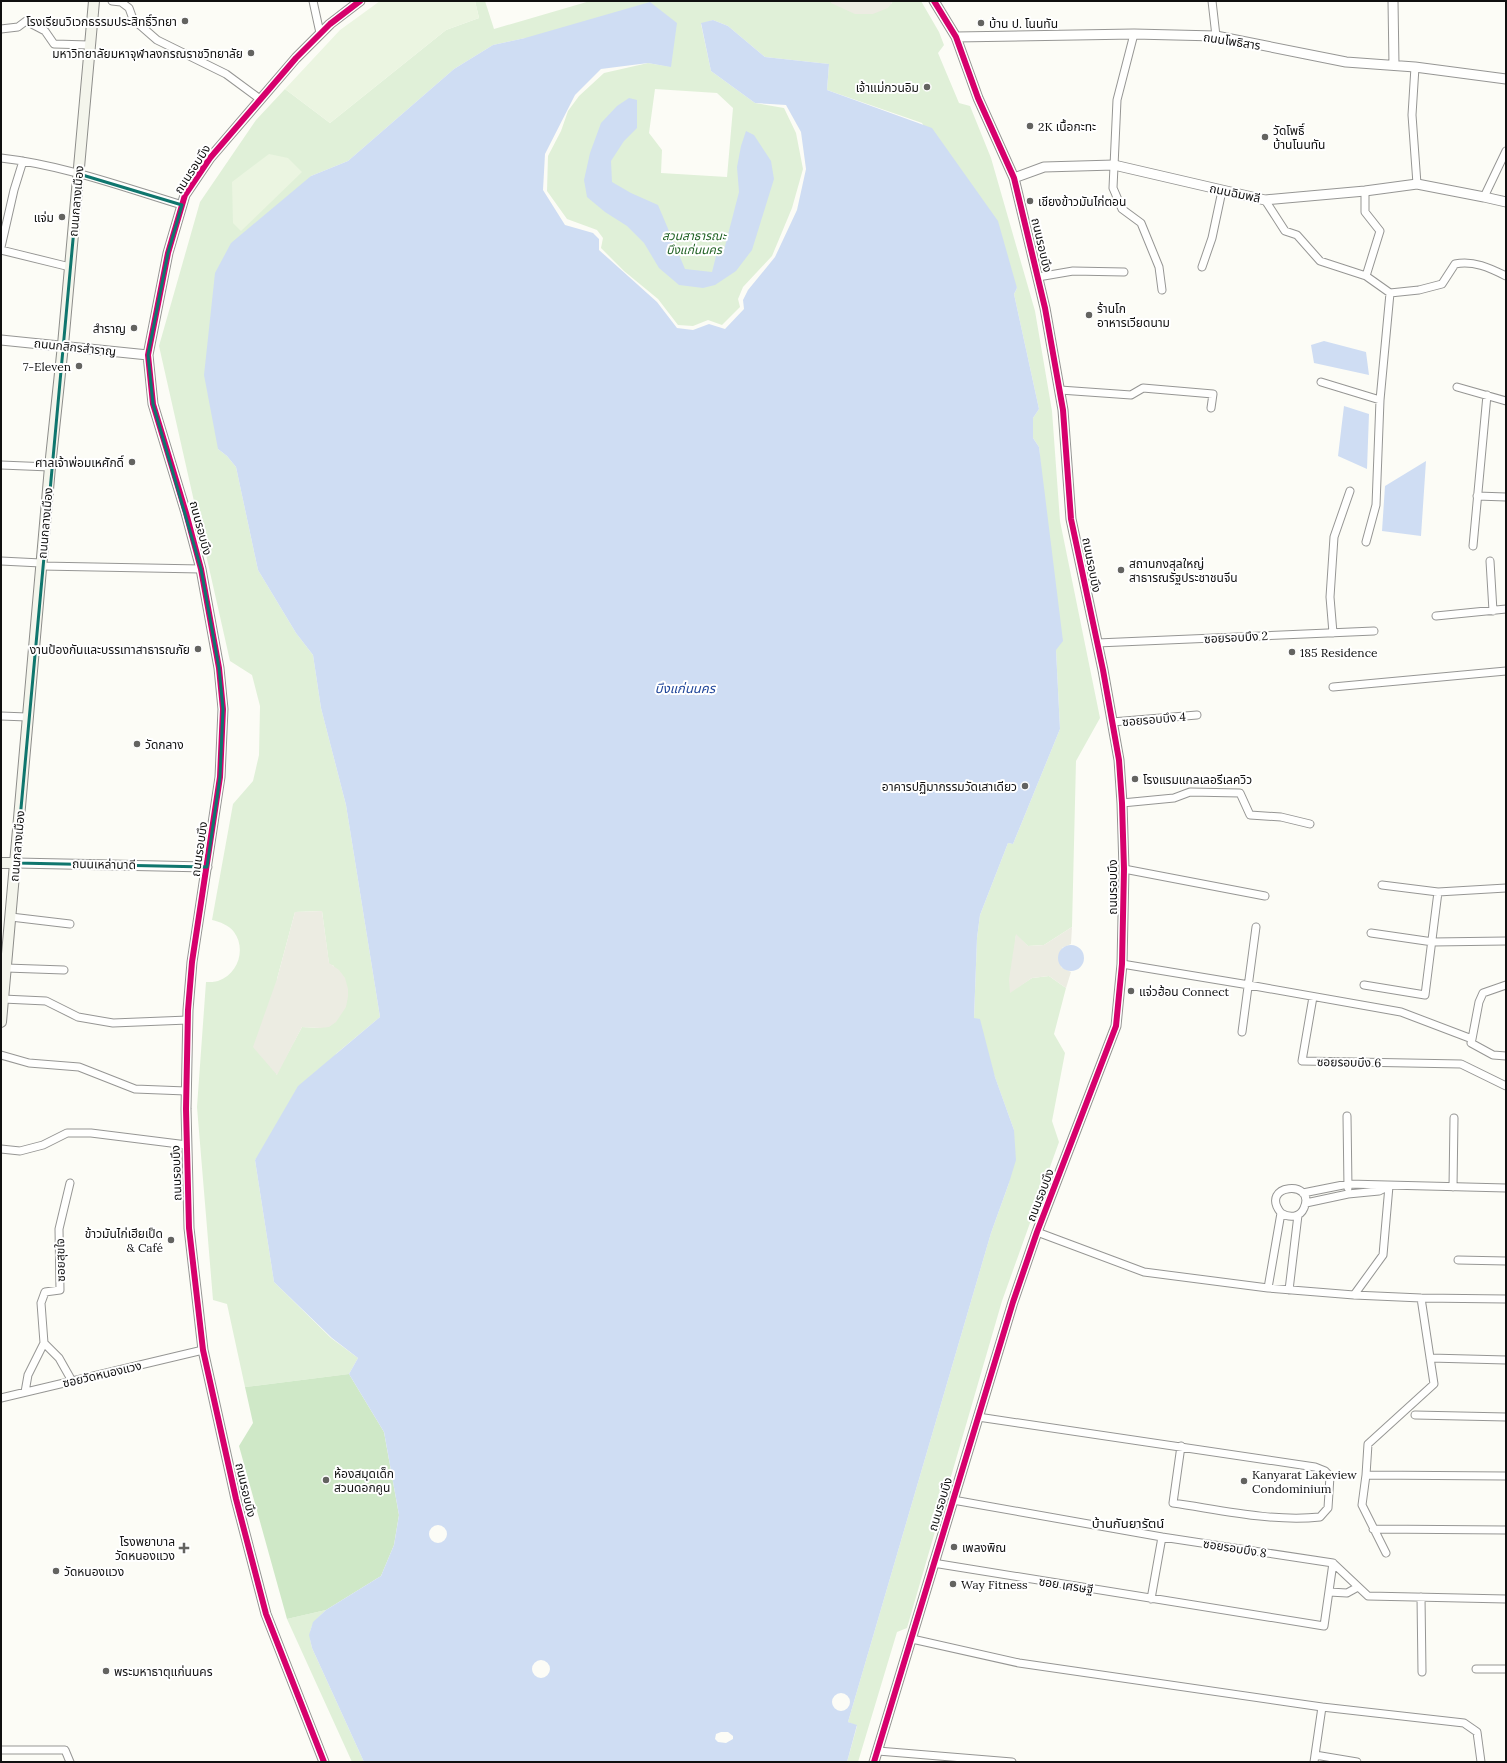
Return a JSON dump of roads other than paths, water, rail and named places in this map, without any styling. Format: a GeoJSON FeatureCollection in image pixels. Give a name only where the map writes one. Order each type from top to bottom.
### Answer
{"type":"FeatureCollection","features":[{"type":"Feature","properties":{"kind":"main road","name":"ถนนกลางเมือง"},"geometry":{"type":"LineString","coordinates":[[1,1021],[16,863],[27,717],[94,1]]}},
{"type":"Feature","properties":{"kind":"main road","name":"ถนนเหล่านาดี"},"geometry":{"type":"LineString","coordinates":[[1,862],[16,863]]}},
{"type":"Feature","properties":{"kind":"street"},"geometry":{"type":"LineString","coordinates":[[112,1],[121,2],[129,8],[133,19],[157,40],[226,74],[260,99]]}},
{"type":"Feature","properties":{"kind":"street"},"geometry":{"type":"LineString","coordinates":[[313,1],[320,33]]}},
{"type":"Feature","properties":{"kind":"street","name":"ถนนรอบบึง"},"geometry":{"type":"LineString","coordinates":[[324,1762],[266,1614],[236,1499],[203,1350],[189,1228],[186,1091],[188,1020],[192,962],[220,777],[223,709],[220,668],[201,568],[153,404],[148,355],[168,253],[185,195],[210,158],[260,99],[320,33],[360,1]]}},
{"type":"Feature","properties":{"kind":"street","name":"ถนนรอบบึง"},"geometry":{"type":"LineString","coordinates":[[874,1762],[1012,1302],[1037,1232],[1116,1026],[1122,964],[1124,869],[1119,760],[1097,643],[1071,519],[1064,410],[1038,277],[1014,178],[978,98],[956,37],[934,1]]}},
{"type":"Feature","properties":{"kind":"street"},"geometry":{"type":"LineString","coordinates":[[1212,1],[1216,36]]}},
{"type":"Feature","properties":{"kind":"street"},"geometry":{"type":"LineString","coordinates":[[1393,1],[1394,65]]}},
{"type":"Feature","properties":{"kind":"street"},"geometry":{"type":"LineString","coordinates":[[1,29],[18,27],[26,21],[45,31],[54,44],[90,45]]}},
{"type":"Feature","properties":{"kind":"street"},"geometry":{"type":"LineString","coordinates":[[1134,34],[1117,100],[1113,188],[1122,209],[1142,223],[1159,267],[1162,290]]}},
{"type":"Feature","properties":{"kind":"street","name":"ถนนโพธิสาร"},"geometry":{"type":"LineString","coordinates":[[956,37],[1134,34],[1216,36],[1346,62],[1415,67],[1506,79]]}},
{"type":"Feature","properties":{"kind":"street"},"geometry":{"type":"LineString","coordinates":[[1415,67],[1412,115],[1417,184]]}},
{"type":"Feature","properties":{"kind":"street"},"geometry":{"type":"LineString","coordinates":[[1484,196],[1506,151]]}},
{"type":"Feature","properties":{"kind":"street"},"geometry":{"type":"LineString","coordinates":[[1,158],[23,160],[79,174],[182,205]]}},
{"type":"Feature","properties":{"kind":"street"},"geometry":{"type":"LineString","coordinates":[[23,160],[14,190],[1,248],[70,267]]}},
{"type":"Feature","properties":{"kind":"street","name":"ถนนฉิมพลี"},"geometry":{"type":"LineString","coordinates":[[1014,178],[1044,167],[1114,165],[1265,200],[1365,191],[1417,184],[1484,196],[1506,202]]}},
{"type":"Feature","properties":{"kind":"street"},"geometry":{"type":"LineString","coordinates":[[1202,267],[1212,238],[1222,191]]}},
{"type":"Feature","properties":{"kind":"street"},"geometry":{"type":"LineString","coordinates":[[1365,191],[1365,212],[1380,231],[1366,276]]}},
{"type":"Feature","properties":{"kind":"street"},"geometry":{"type":"LineString","coordinates":[[1265,200],[1285,231],[1297,235],[1320,261],[1366,276],[1390,293],[1419,290],[1442,284],[1455,264],[1466,262],[1489,267],[1506,276]]}},
{"type":"Feature","properties":{"kind":"street"},"geometry":{"type":"LineString","coordinates":[[1038,277],[1073,271],[1124,272]]}},
{"type":"Feature","properties":{"kind":"street"},"geometry":{"type":"LineString","coordinates":[[1366,542],[1376,505],[1380,400],[1390,293]]}},
{"type":"Feature","properties":{"kind":"street","name":"ถนนกสิกรสำราญ"},"geometry":{"type":"LineString","coordinates":[[1,340],[63,345],[148,355]]}},
{"type":"Feature","properties":{"kind":"street"},"geometry":{"type":"LineString","coordinates":[[1321,382],[1380,400]]}},
{"type":"Feature","properties":{"kind":"street"},"geometry":{"type":"LineString","coordinates":[[1457,387],[1506,401]]}},
{"type":"Feature","properties":{"kind":"street"},"geometry":{"type":"LineString","coordinates":[[1060,390],[1131,395],[1143,388],[1213,394],[1211,408]]}},
{"type":"Feature","properties":{"kind":"street"},"geometry":{"type":"LineString","coordinates":[[1473,546],[1487,395]]}},
{"type":"Feature","properties":{"kind":"street"},"geometry":{"type":"LineString","coordinates":[[1,465],[50,467]]}},
{"type":"Feature","properties":{"kind":"street"},"geometry":{"type":"LineString","coordinates":[[1333,633],[1330,597],[1334,537],[1350,491]]}},
{"type":"Feature","properties":{"kind":"street"},"geometry":{"type":"LineString","coordinates":[[1477,496],[1506,497]]}},
{"type":"Feature","properties":{"kind":"street"},"geometry":{"type":"LineString","coordinates":[[1,561],[41,564],[201,568]]}},
{"type":"Feature","properties":{"kind":"street"},"geometry":{"type":"LineString","coordinates":[[1490,561],[1493,611]]}},
{"type":"Feature","properties":{"kind":"street"},"geometry":{"type":"LineString","coordinates":[[1436,616],[1506,610]]}},
{"type":"Feature","properties":{"kind":"street","name":"ซอยรอบบึง 2"},"geometry":{"type":"LineString","coordinates":[[1097,643],[1374,631]]}},
{"type":"Feature","properties":{"kind":"street"},"geometry":{"type":"LineString","coordinates":[[1333,687],[1506,671]]}},
{"type":"Feature","properties":{"kind":"street","name":"ซอยรอบบึง 4"},"geometry":{"type":"LineString","coordinates":[[1112,722],[1197,715]]}},
{"type":"Feature","properties":{"kind":"street"},"geometry":{"type":"LineString","coordinates":[[1,716],[27,717]]}},
{"type":"Feature","properties":{"kind":"street"},"geometry":{"type":"LineString","coordinates":[[1122,803],[1174,798],[1190,792],[1240,793],[1250,815],[1281,817],[1310,824]]}},
{"type":"Feature","properties":{"kind":"street","name":"ถนนเหล่านาดี"},"geometry":{"type":"LineString","coordinates":[[16,863],[207,867]]}},
{"type":"Feature","properties":{"kind":"street"},"geometry":{"type":"LineString","coordinates":[[1124,869],[1265,896]]}},
{"type":"Feature","properties":{"kind":"street"},"geometry":{"type":"LineString","coordinates":[[1382,885],[1438,892],[1506,888]]}},
{"type":"Feature","properties":{"kind":"street"},"geometry":{"type":"LineString","coordinates":[[1364,985],[1426,994],[1438,892]]}},
{"type":"Feature","properties":{"kind":"street"},"geometry":{"type":"LineString","coordinates":[[11,917],[70,924]]}},
{"type":"Feature","properties":{"kind":"street"},"geometry":{"type":"LineString","coordinates":[[1242,1032],[1256,927]]}},
{"type":"Feature","properties":{"kind":"street"},"geometry":{"type":"LineString","coordinates":[[1371,933],[1433,942],[1506,941]]}},
{"type":"Feature","properties":{"kind":"street"},"geometry":{"type":"LineString","coordinates":[[1122,964],[1401,1012],[1472,1039]]}},
{"type":"Feature","properties":{"kind":"street"},"geometry":{"type":"LineString","coordinates":[[6,968],[64,970]]}},
{"type":"Feature","properties":{"kind":"street"},"geometry":{"type":"LineString","coordinates":[[1506,985],[1483,993],[1479,1002],[1471,1043],[1493,1055],[1506,1056]]}},
{"type":"Feature","properties":{"kind":"street","name":"ซอยรอบบึง 6"},"geometry":{"type":"LineString","coordinates":[[1313,997],[1302,1061],[1461,1064],[1506,1086]]}},
{"type":"Feature","properties":{"kind":"street"},"geometry":{"type":"LineString","coordinates":[[3,999],[46,1001],[78,1017],[113,1023],[188,1020]]}},
{"type":"Feature","properties":{"kind":"street"},"geometry":{"type":"LineString","coordinates":[[1,1055],[29,1063],[79,1067],[135,1089],[186,1091]]}},
{"type":"Feature","properties":{"kind":"street"},"geometry":{"type":"LineString","coordinates":[[1347,1116],[1348,1194]]}},
{"type":"Feature","properties":{"kind":"street"},"geometry":{"type":"LineString","coordinates":[[1452,1187],[1454,1118]]}},
{"type":"Feature","properties":{"kind":"street"},"geometry":{"type":"LineString","coordinates":[[1,1149],[20,1151],[43,1145],[67,1133],[91,1133],[187,1145]]}},
{"type":"Feature","properties":{"kind":"street","name":"ซอยสุขใจ"},"geometry":{"type":"LineString","coordinates":[[44,1343],[41,1303],[45,1292],[60,1290],[59,1229],[70,1183]]}},
{"type":"Feature","properties":{"kind":"street"},"geometry":{"type":"LineString","coordinates":[[1303,1193],[1348,1184],[1506,1188]]}},
{"type":"Feature","properties":{"kind":"street"},"geometry":{"type":"LineString","coordinates":[[1306,1203],[1348,1194],[1379,1191],[1389,1186]]}},
{"type":"Feature","properties":{"kind":"street"},"geometry":{"type":"LineString","coordinates":[[1354,1295],[1383,1255],[1389,1186]]}},
{"type":"Feature","properties":{"kind":"street"},"geometry":{"type":"LineString","coordinates":[[1290,1187],[1303,1193],[1306,1203],[1305,1208],[1298,1215],[1289,1217],[1281,1213],[1276,1205],[1276,1200],[1281,1191],[1290,1187]]}},
{"type":"Feature","properties":{"kind":"street"},"geometry":{"type":"LineString","coordinates":[[1268,1288],[1281,1213]]}},
{"type":"Feature","properties":{"kind":"street"},"geometry":{"type":"LineString","coordinates":[[1288,1290],[1298,1215]]}},
{"type":"Feature","properties":{"kind":"street"},"geometry":{"type":"LineString","coordinates":[[1037,1232],[1144,1272],[1268,1288],[1354,1295],[1421,1298],[1506,1299]]}},
{"type":"Feature","properties":{"kind":"street"},"geometry":{"type":"LineString","coordinates":[[1458,1260],[1506,1261]]}},
{"type":"Feature","properties":{"kind":"street"},"geometry":{"type":"LineString","coordinates":[[1386,1553],[1362,1505],[1368,1444],[1434,1384],[1421,1298]]}},
{"type":"Feature","properties":{"kind":"street"},"geometry":{"type":"LineString","coordinates":[[25,1392],[28,1375],[44,1343],[59,1358],[72,1381]]}},
{"type":"Feature","properties":{"kind":"street","name":"ซอยวัดหนองแวง"},"geometry":{"type":"LineString","coordinates":[[1,1398],[203,1350]]}},
{"type":"Feature","properties":{"kind":"street"},"geometry":{"type":"LineString","coordinates":[[1430,1358],[1506,1360]]}},
{"type":"Feature","properties":{"kind":"street"},"geometry":{"type":"LineString","coordinates":[[1415,1416],[1506,1417]]}},
{"type":"Feature","properties":{"kind":"street"},"geometry":{"type":"LineString","coordinates":[[978,1417],[1181,1446],[1320,1469],[1330,1476],[1328,1508],[1320,1517],[1302,1519],[1173,1503],[1181,1446]]}},
{"type":"Feature","properties":{"kind":"street"},"geometry":{"type":"LineString","coordinates":[[1366,1475],[1506,1476]]}},
{"type":"Feature","properties":{"kind":"street","name":"ซอยรอบบึง 8"},"geometry":{"type":"LineString","coordinates":[[953,1500],[1162,1537],[1333,1563]]}},
{"type":"Feature","properties":{"kind":"street"},"geometry":{"type":"LineString","coordinates":[[1374,1529],[1506,1530]]}},
{"type":"Feature","properties":{"kind":"street"},"geometry":{"type":"LineString","coordinates":[[1151,1599],[1162,1537]]}},
{"type":"Feature","properties":{"kind":"street","name":"ซอย เศรษฐี"},"geometry":{"type":"LineString","coordinates":[[934,1563],[1324,1626],[1329,1592]]}},
{"type":"Feature","properties":{"kind":"street"},"geometry":{"type":"LineString","coordinates":[[1333,1563],[1368,1596],[1506,1599]]}},
{"type":"Feature","properties":{"kind":"street"},"geometry":{"type":"LineString","coordinates":[[1333,1563],[1329,1592],[1347,1593],[1358,1587]]}},
{"type":"Feature","properties":{"kind":"street"},"geometry":{"type":"LineString","coordinates":[[1422,1597],[1422,1672]]}},
{"type":"Feature","properties":{"kind":"street"},"geometry":{"type":"LineString","coordinates":[[912,1639],[1019,1663],[1322,1707],[1464,1723],[1477,1732],[1481,1762]]}},
{"type":"Feature","properties":{"kind":"street"},"geometry":{"type":"LineString","coordinates":[[1476,1669],[1506,1669]]}},
{"type":"Feature","properties":{"kind":"street"},"geometry":{"type":"LineString","coordinates":[[1322,1707],[1315,1759],[1357,1762]]}},
{"type":"Feature","properties":{"kind":"street"},"geometry":{"type":"LineString","coordinates":[[1,1750],[66,1750],[70,1762]]}},
{"type":"Feature","properties":{"kind":"street"},"geometry":{"type":"LineString","coordinates":[[878,1751],[1012,1762]]}},
{"type":"Feature","properties":{"kind":"water","name":"บึงแก่นนคร"},"geometry":{"type":"Polygon","coordinates":[[[650,2],[677,23],[671,67],[648,63],[601,69],[575,95],[545,154],[543,190],[565,225],[593,233],[599,239],[599,250],[657,302],[677,328],[693,330],[709,324],[725,329],[744,309],[743,300],[748,290],[775,257],[797,210],[806,169],[801,132],[786,105],[755,103],[711,71],[701,23],[713,20],[728,26],[765,57],[829,64],[827,90],[932,128],[998,221],[1017,288],[1014,294],[1039,409],[1033,418],[1033,438],[1039,447],[1063,641],[1056,650],[1060,729],[1013,844],[1008,843],[980,915],[977,938],[974,1018],[980,1019],[995,1077],[1014,1130],[1016,1160],[991,1233],[848,1722],[857,1725],[847,1762],[364,1762],[312,1648],[309,1635],[313,1622],[326,1610],[381,1576],[394,1545],[399,1515],[384,1432],[349,1374],[358,1358],[332,1338],[274,1282],[255,1160],[298,1086],[380,1017],[346,805],[321,708],[313,655],[296,633],[258,570],[236,467],[227,456],[218,449],[204,375],[215,273],[231,243],[311,176],[348,161],[454,69],[493,45],[525,38],[650,2]]]}},
{"type":"Feature","properties":{"kind":"water"},"geometry":{"type":"Polygon","coordinates":[[[629,98],[637,100],[637,128],[624,141],[611,161],[612,182],[631,193],[658,205],[685,269],[712,272],[716,256],[724,250],[739,192],[737,167],[741,146],[746,131],[754,135],[771,161],[774,179],[752,250],[736,271],[715,285],[703,288],[679,285],[659,268],[644,243],[627,226],[605,212],[587,197],[584,180],[590,153],[601,123],[617,106],[629,98]]]}},
{"type":"Feature","properties":{"kind":"water"},"geometry":{"type":"Polygon","coordinates":[[[1324,341],[1366,352],[1369,375],[1314,363],[1311,345],[1324,341]]]}},
{"type":"Feature","properties":{"kind":"water"},"geometry":{"type":"Polygon","coordinates":[[[1344,406],[1369,414],[1367,469],[1338,456],[1344,406]]]}},
{"type":"Feature","properties":{"kind":"water"},"geometry":{"type":"Polygon","coordinates":[[[1426,461],[1421,536],[1382,531],[1385,486],[1426,461]]]}},
{"type":"Feature","properties":{"kind":"water"},"geometry":{"type":"Polygon","coordinates":[[[1071,945],[1080,949],[1084,958],[1080,967],[1071,971],[1062,967],[1058,958],[1062,949],[1071,945]]]}},
{"type":"Feature","properties":{"kind":"place","name":"โรงเรียนวิเวกธรรมประสิทธิ์วิทยา"},"geometry":{"type":"Point","coordinates":[185,21]}},
{"type":"Feature","properties":{"kind":"place","name":"บ้าน ป. โนนทัน"},"geometry":{"type":"Point","coordinates":[981,23]}},
{"type":"Feature","properties":{"kind":"place","name":"มหาวิทยาลัยมหาจุฬาลงกรณราชวิทยาลัย"},"geometry":{"type":"Point","coordinates":[251,53]}},
{"type":"Feature","properties":{"kind":"place","name":"เจ้าแม่กวนอิม"},"geometry":{"type":"Point","coordinates":[927,87]}},
{"type":"Feature","properties":{"kind":"place","name":"2K เนื้อกะทะ"},"geometry":{"type":"Point","coordinates":[1030,126]}},
{"type":"Feature","properties":{"kind":"place","name":"วัดโพธิ์ บ้านโนนทัน"},"geometry":{"type":"Point","coordinates":[1265,137]}},
{"type":"Feature","properties":{"kind":"place","name":"เชียงข้าวมันไก่ตอน"},"geometry":{"type":"Point","coordinates":[1030,201]}},
{"type":"Feature","properties":{"kind":"place","name":"แจ่ม"},"geometry":{"type":"Point","coordinates":[62,217]}},
{"type":"Feature","properties":{"kind":"place","name":"ร้านโก อาหารเวียดนาม"},"geometry":{"type":"Point","coordinates":[1089,315]}},
{"type":"Feature","properties":{"kind":"place","name":"สำราญ"},"geometry":{"type":"Point","coordinates":[134,328]}},
{"type":"Feature","properties":{"kind":"place","name":"7-Eleven"},"geometry":{"type":"Point","coordinates":[79,366]}},
{"type":"Feature","properties":{"kind":"place","name":"ศาลเจ้าพ่อมเหศักดิ์"},"geometry":{"type":"Point","coordinates":[132,462]}},
{"type":"Feature","properties":{"kind":"place","name":"สถานกงสุลใหญ่ สาธารณรัฐประชาชนจีน"},"geometry":{"type":"Point","coordinates":[1121,570]}},
{"type":"Feature","properties":{"kind":"place","name":"งานป้องกันและบรรเทาสาธารณภัย"},"geometry":{"type":"Point","coordinates":[198,649]}},
{"type":"Feature","properties":{"kind":"place","name":"185 Residence"},"geometry":{"type":"Point","coordinates":[1292,652]}},
{"type":"Feature","properties":{"kind":"place","name":"วัดกลาง"},"geometry":{"type":"Point","coordinates":[137,744]}},
{"type":"Feature","properties":{"kind":"place","name":"โรงแรมแกลเลอรีเลควิว"},"geometry":{"type":"Point","coordinates":[1135,779]}},
{"type":"Feature","properties":{"kind":"place","name":"อาคารปฏิมากรรมวัดเสาเดียว"},"geometry":{"type":"Point","coordinates":[1025,786]}},
{"type":"Feature","properties":{"kind":"place","name":"แจ่วฮ้อน Connect"},"geometry":{"type":"Point","coordinates":[1131,991]}},
{"type":"Feature","properties":{"kind":"place","name":"ข้าวมันไก่เฮียเป็ด & Café"},"geometry":{"type":"Point","coordinates":[171,1240]}},
{"type":"Feature","properties":{"kind":"place","name":"ห้องสมุดเด็ก สวนดอกคูน"},"geometry":{"type":"Point","coordinates":[326,1480]}},
{"type":"Feature","properties":{"kind":"place","name":"Kanyarat Lakeview Condominium"},"geometry":{"type":"Point","coordinates":[1244,1481]}},
{"type":"Feature","properties":{"kind":"place","name":"เพลงพิณ"},"geometry":{"type":"Point","coordinates":[954,1547]}},
{"type":"Feature","properties":{"kind":"place","name":"โรงพยาบาล วัดหนองแวง"},"geometry":{"type":"Point","coordinates":[184,1548]}},
{"type":"Feature","properties":{"kind":"place","name":"วัดหนองแวง"},"geometry":{"type":"Point","coordinates":[56,1571]}},
{"type":"Feature","properties":{"kind":"place","name":"Way Fitness"},"geometry":{"type":"Point","coordinates":[953,1584]}},
{"type":"Feature","properties":{"kind":"place","name":"พระมหาธาตุแก่นนคร"},"geometry":{"type":"Point","coordinates":[106,1671]}},
{"type":"Feature","properties":{"kind":"district","name":"บ้านกันยารัตน์"},"geometry":{"type":"Point","coordinates":[1128,1523]}},
{"type":"Feature","properties":{"kind":"park label","name":"สวนสาธารณะ บึงแก่นนคร"},"geometry":{"type":"Point","coordinates":[694,242]}}]}
